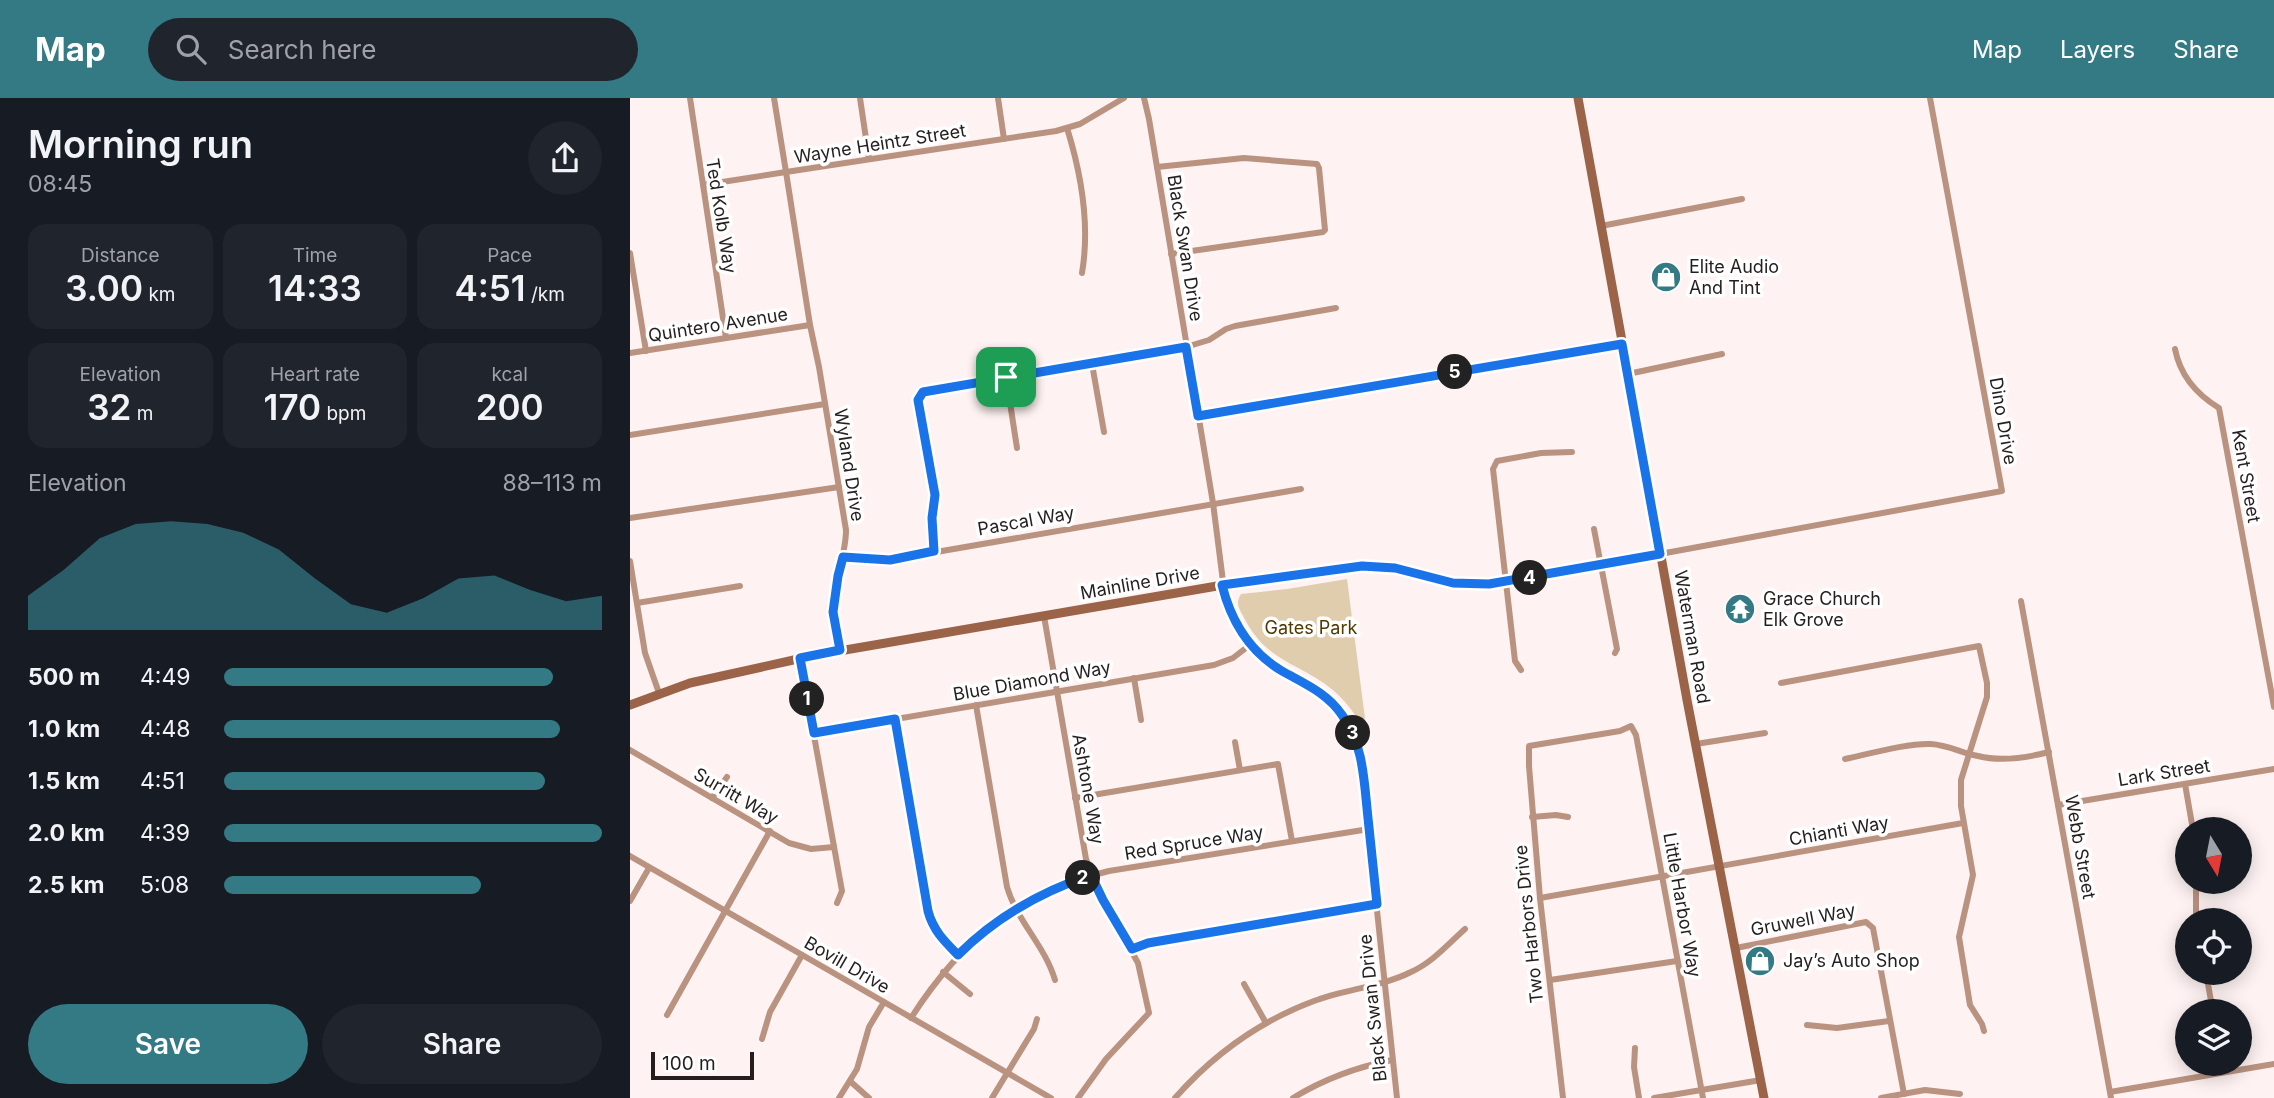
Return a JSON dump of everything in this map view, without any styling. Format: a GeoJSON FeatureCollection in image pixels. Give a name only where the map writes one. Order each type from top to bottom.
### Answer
{"type":"FeatureCollection","features":[{"type":"Feature","properties":{"kind":"street","name":"Ted Kolb Way"},"geometry":{"type":"LineString","coordinates":[[690,98],[726,338]]}},
{"type":"Feature","properties":{"kind":"street"},"geometry":{"type":"LineString","coordinates":[[703,185],[786,172],[774,98]]}},
{"type":"Feature","properties":{"kind":"street"},"geometry":{"type":"LineString","coordinates":[[860,98],[869,159]]}},
{"type":"Feature","properties":{"kind":"street"},"geometry":{"type":"LineString","coordinates":[[998,98],[1004,139]]}},
{"type":"Feature","properties":{"kind":"street","name":"Wayne Heintz Street"},"geometry":{"type":"LineString","coordinates":[[810,325],[786,172],[1067,128],[1080,124],[1124,98]]}},
{"type":"Feature","properties":{"kind":"street","name":"Black Swan Drive"},"geometry":{"type":"LineString","coordinates":[[1143,98],[1213,503],[1222,585],[1235,621],[1251,644],[1270,663],[1327,698],[1348,723],[1360,751],[1397,1098]]}},
{"type":"Feature","properties":{"kind":"street","name":"Waterman Road"},"geometry":{"type":"LineString","coordinates":[[1578,98],[1660,554],[1764,1098]]}},
{"type":"Feature","properties":{"kind":"street","name":"Dino Drive"},"geometry":{"type":"LineString","coordinates":[[1660,554],[2001,491],[1930,98]]}},
{"type":"Feature","properties":{"kind":"street"},"geometry":{"type":"LineString","coordinates":[[1067,128],[1074,151],[1086,232],[1082,273]]}},
{"type":"Feature","properties":{"kind":"street"},"geometry":{"type":"LineString","coordinates":[[1157,167],[1244,158],[1317,164],[1319,168],[1325,230],[1323,232],[1171,254]]}},
{"type":"Feature","properties":{"kind":"street"},"geometry":{"type":"LineString","coordinates":[[1601,226],[1742,199]]}},
{"type":"Feature","properties":{"kind":"street"},"geometry":{"type":"LineString","coordinates":[[630,253],[646,351]]}},
{"type":"Feature","properties":{"kind":"street"},"geometry":{"type":"LineString","coordinates":[[934,551],[932,518],[935,495],[918,400],[923,392],[1186,347],[1209,340],[1235,326],[1336,308]]}},
{"type":"Feature","properties":{"kind":"street","name":"Quintero Avenue"},"geometry":{"type":"LineString","coordinates":[[630,353],[810,325],[819,367]]}},
{"type":"Feature","properties":{"kind":"street"},"geometry":{"type":"LineString","coordinates":[[1198,416],[1622,344]]}},
{"type":"Feature","properties":{"kind":"street","name":"Kent Street"},"geometry":{"type":"LineString","coordinates":[[2175,349],[2186,378],[2209,402],[2219,408],[2274,707]]}},
{"type":"Feature","properties":{"kind":"street"},"geometry":{"type":"LineString","coordinates":[[1628,374],[1722,354]]}},
{"type":"Feature","properties":{"kind":"street"},"geometry":{"type":"LineString","coordinates":[[1092,363],[1104,432]]}},
{"type":"Feature","properties":{"kind":"street","name":"Wyland Drive"},"geometry":{"type":"LineString","coordinates":[[819,367],[846,530],[833,612],[840,650]]}},
{"type":"Feature","properties":{"kind":"street"},"geometry":{"type":"LineString","coordinates":[[1006,377],[1017,448]]}},
{"type":"Feature","properties":{"kind":"street"},"geometry":{"type":"LineString","coordinates":[[630,435],[825,404]]}},
{"type":"Feature","properties":{"kind":"street"},"geometry":{"type":"LineString","coordinates":[[1521,670],[1515,661],[1493,469],[1497,461],[1541,453],[1572,452]]}},
{"type":"Feature","properties":{"kind":"street"},"geometry":{"type":"LineString","coordinates":[[630,518],[839,488]]}},
{"type":"Feature","properties":{"kind":"street","name":"Pascal Way"},"geometry":{"type":"LineString","coordinates":[[843,557],[890,560],[1301,489]]}},
{"type":"Feature","properties":{"kind":"street"},"geometry":{"type":"LineString","coordinates":[[1594,529],[1617,649],[1615,653]]}},
{"type":"Feature","properties":{"kind":"street","name":"Mainline Drive"},"geometry":{"type":"LineString","coordinates":[[630,705],[690,683],[800,658],[1222,585],[1362,566],[1395,568],[1453,583],[1472,585],[1505,582],[1660,554]]}},
{"type":"Feature","properties":{"kind":"street"},"geometry":{"type":"LineString","coordinates":[[630,561],[645,653],[659,693]]}},
{"type":"Feature","properties":{"kind":"street"},"geometry":{"type":"LineString","coordinates":[[637,603],[740,586]]}},
{"type":"Feature","properties":{"kind":"street","name":"Webb Street"},"geometry":{"type":"LineString","coordinates":[[2021,601],[2111,1095]]}},
{"type":"Feature","properties":{"kind":"street","name":"Ashtone Way"},"geometry":{"type":"LineString","coordinates":[[1044,616],[1082,839],[1091,875],[1132,949],[1143,978],[1149,1013],[1106,1059],[1078,1098]]}},
{"type":"Feature","properties":{"kind":"street","name":"Blue Diamond Way"},"geometry":{"type":"LineString","coordinates":[[814,733],[1223,662],[1251,644]]}},
{"type":"Feature","properties":{"kind":"street"},"geometry":{"type":"LineString","coordinates":[[1781,683],[1979,646],[1987,683],[1987,697],[1960,789],[1963,823],[1973,875],[1959,937],[1970,1005],[1984,1031]]}},
{"type":"Feature","properties":{"kind":"street"},"geometry":{"type":"LineString","coordinates":[[800,658],[842,891],[838,903]]}},
{"type":"Feature","properties":{"kind":"street"},"geometry":{"type":"LineString","coordinates":[[1134,678],[1141,720]]}},
{"type":"Feature","properties":{"kind":"street"},"geometry":{"type":"LineString","coordinates":[[976,705],[1007,887],[1016,908],[1051,966],[1055,980]]}},
{"type":"Feature","properties":{"kind":"street"},"geometry":{"type":"LineString","coordinates":[[895,719],[930,919],[938,935],[958,955]]}},
{"type":"Feature","properties":{"kind":"street","name":"Little Harbor Way"},"geometry":{"type":"LineString","coordinates":[[1529,746],[1620,731],[1631,726],[1636,735],[1702,1094]]}},
{"type":"Feature","properties":{"kind":"street"},"geometry":{"type":"LineString","coordinates":[[1696,744],[1765,733]]}},
{"type":"Feature","properties":{"kind":"street"},"geometry":{"type":"LineString","coordinates":[[1236,742],[1240,770]]}},
{"type":"Feature","properties":{"kind":"street"},"geometry":{"type":"LineString","coordinates":[[1845,759],[1924,744],[1947,746],[2005,759],[2049,752]]}},
{"type":"Feature","properties":{"kind":"street","name":"Two Harbors Drive"},"geometry":{"type":"LineString","coordinates":[[1529,746],[1532,817],[1563,1098]]}},
{"type":"Feature","properties":{"kind":"street","name":"Surritt Way"},"geometry":{"type":"LineString","coordinates":[[630,750],[800,846],[821,849],[834,847]]}},
{"type":"Feature","properties":{"kind":"street"},"geometry":{"type":"LineString","coordinates":[[1075,798],[1278,764],[1292,841]]}},
{"type":"Feature","properties":{"kind":"street","name":"Lark Street"},"geometry":{"type":"LineString","coordinates":[[2058,805],[2274,769]]}},
{"type":"Feature","properties":{"kind":"street"},"geometry":{"type":"LineString","coordinates":[[712,798],[727,777]]}},
{"type":"Feature","properties":{"kind":"street"},"geometry":{"type":"LineString","coordinates":[[2185,784],[2191,817]]}},
{"type":"Feature","properties":{"kind":"street"},"geometry":{"type":"LineString","coordinates":[[1532,817],[1569,817]]}},
{"type":"Feature","properties":{"kind":"street","name":"Chianti Way"},"geometry":{"type":"LineString","coordinates":[[1540,898],[1963,823]]}},
{"type":"Feature","properties":{"kind":"street","name":"Red Spruce Way"},"geometry":{"type":"LineString","coordinates":[[911,1018],[943,972],[984,930],[1047,891],[1091,875],[1369,830]]}},
{"type":"Feature","properties":{"kind":"street"},"geometry":{"type":"LineString","coordinates":[[667,1015],[770,831]]}},
{"type":"Feature","properties":{"kind":"street","name":"Bovill Drive"},"geometry":{"type":"LineString","coordinates":[[630,856],[1051,1098]]}},
{"type":"Feature","properties":{"kind":"street"},"geometry":{"type":"LineString","coordinates":[[630,901],[649,868]]}},
{"type":"Feature","properties":{"kind":"street"},"geometry":{"type":"LineString","coordinates":[[1132,949],[1148,943],[1377,904]]}},
{"type":"Feature","properties":{"kind":"street","name":"Gruwell Way"},"geometry":{"type":"LineString","coordinates":[[1736,947],[1866,922],[1873,928],[1904,1094]]}},
{"type":"Feature","properties":{"kind":"street"},"geometry":{"type":"LineString","coordinates":[[1175,1098],[1216,1058],[1266,1023],[1316,1000],[1385,982],[1420,968],[1465,929]]}},
{"type":"Feature","properties":{"kind":"street"},"geometry":{"type":"LineString","coordinates":[[762,1039],[770,1012],[802,955]]}},
{"type":"Feature","properties":{"kind":"street"},"geometry":{"type":"LineString","coordinates":[[1550,980],[1677,961]]}},
{"type":"Feature","properties":{"kind":"street"},"geometry":{"type":"LineString","coordinates":[[943,972],[970,994]]}},
{"type":"Feature","properties":{"kind":"street"},"geometry":{"type":"LineString","coordinates":[[1244,984],[1266,1023]]}},
{"type":"Feature","properties":{"kind":"street"},"geometry":{"type":"LineString","coordinates":[[839,1098],[850,1082],[861,1057],[869,1027],[884,1002]]}},
{"type":"Feature","properties":{"kind":"street"},"geometry":{"type":"LineString","coordinates":[[992,1098],[1038,1019]]}},
{"type":"Feature","properties":{"kind":"street"},"geometry":{"type":"LineString","coordinates":[[1807,1025],[1837,1028],[1889,1021]]}},
{"type":"Feature","properties":{"kind":"street"},"geometry":{"type":"LineString","coordinates":[[1635,1048],[1634,1067],[1639,1098]]}},
{"type":"Feature","properties":{"kind":"street"},"geometry":{"type":"LineString","coordinates":[[1293,1098],[1331,1078],[1392,1060]]}},
{"type":"Feature","properties":{"kind":"street"},"geometry":{"type":"LineString","coordinates":[[2252,1068],[2274,1064]]}},
{"type":"Feature","properties":{"kind":"street"},"geometry":{"type":"LineString","coordinates":[[2111,1095],[2209,1076]]}},
{"type":"Feature","properties":{"kind":"street"},"geometry":{"type":"LineString","coordinates":[[1654,1098],[1702,1094],[1761,1080]]}},
{"type":"Feature","properties":{"kind":"street"},"geometry":{"type":"LineString","coordinates":[[850,1082],[869,1098]]}},
{"type":"Feature","properties":{"kind":"street"},"geometry":{"type":"LineString","coordinates":[[1881,1098],[1925,1090],[1960,1094]]}},
{"type":"Feature","properties":{"kind":"green space","name":"Gates Park"},"geometry":{"type":"Polygon","coordinates":[[[1347,579],[1367,734],[1352,710],[1333,690],[1283,660],[1261,642],[1251,630],[1238,604],[1241,594],[1347,579]]]}},
{"type":"Feature","properties":{"kind":"place","name":"Elite Audio And Tint"},"geometry":{"type":"Point","coordinates":[1666,277]}},
{"type":"Feature","properties":{"kind":"place","name":"Grace Church Elk Grove"},"geometry":{"type":"Point","coordinates":[1740,609]}},
{"type":"Feature","properties":{"kind":"place","name":"Jay’s Auto Shop"},"geometry":{"type":"Point","coordinates":[1760,961]}},
{"type":"Feature","properties":{"kind":"route"},"geometry":{"type":"LineString","coordinates":[[1622,344],[1660,554],[1489,584],[1453,583],[1395,568],[1362,566],[1222,585],[1229,609],[1251,644],[1270,663],[1327,698],[1341,713],[1355,737],[1362,764],[1377,904],[1148,943],[1132,949],[1091,875],[1029,900],[984,930],[958,955],[938,935],[930,919],[895,719],[814,733],[800,658],[840,650],[833,612],[843,557],[890,560],[934,551],[932,518],[935,495],[918,400],[923,392],[1006,377],[1186,347],[1198,416],[1622,344]]}}]}
